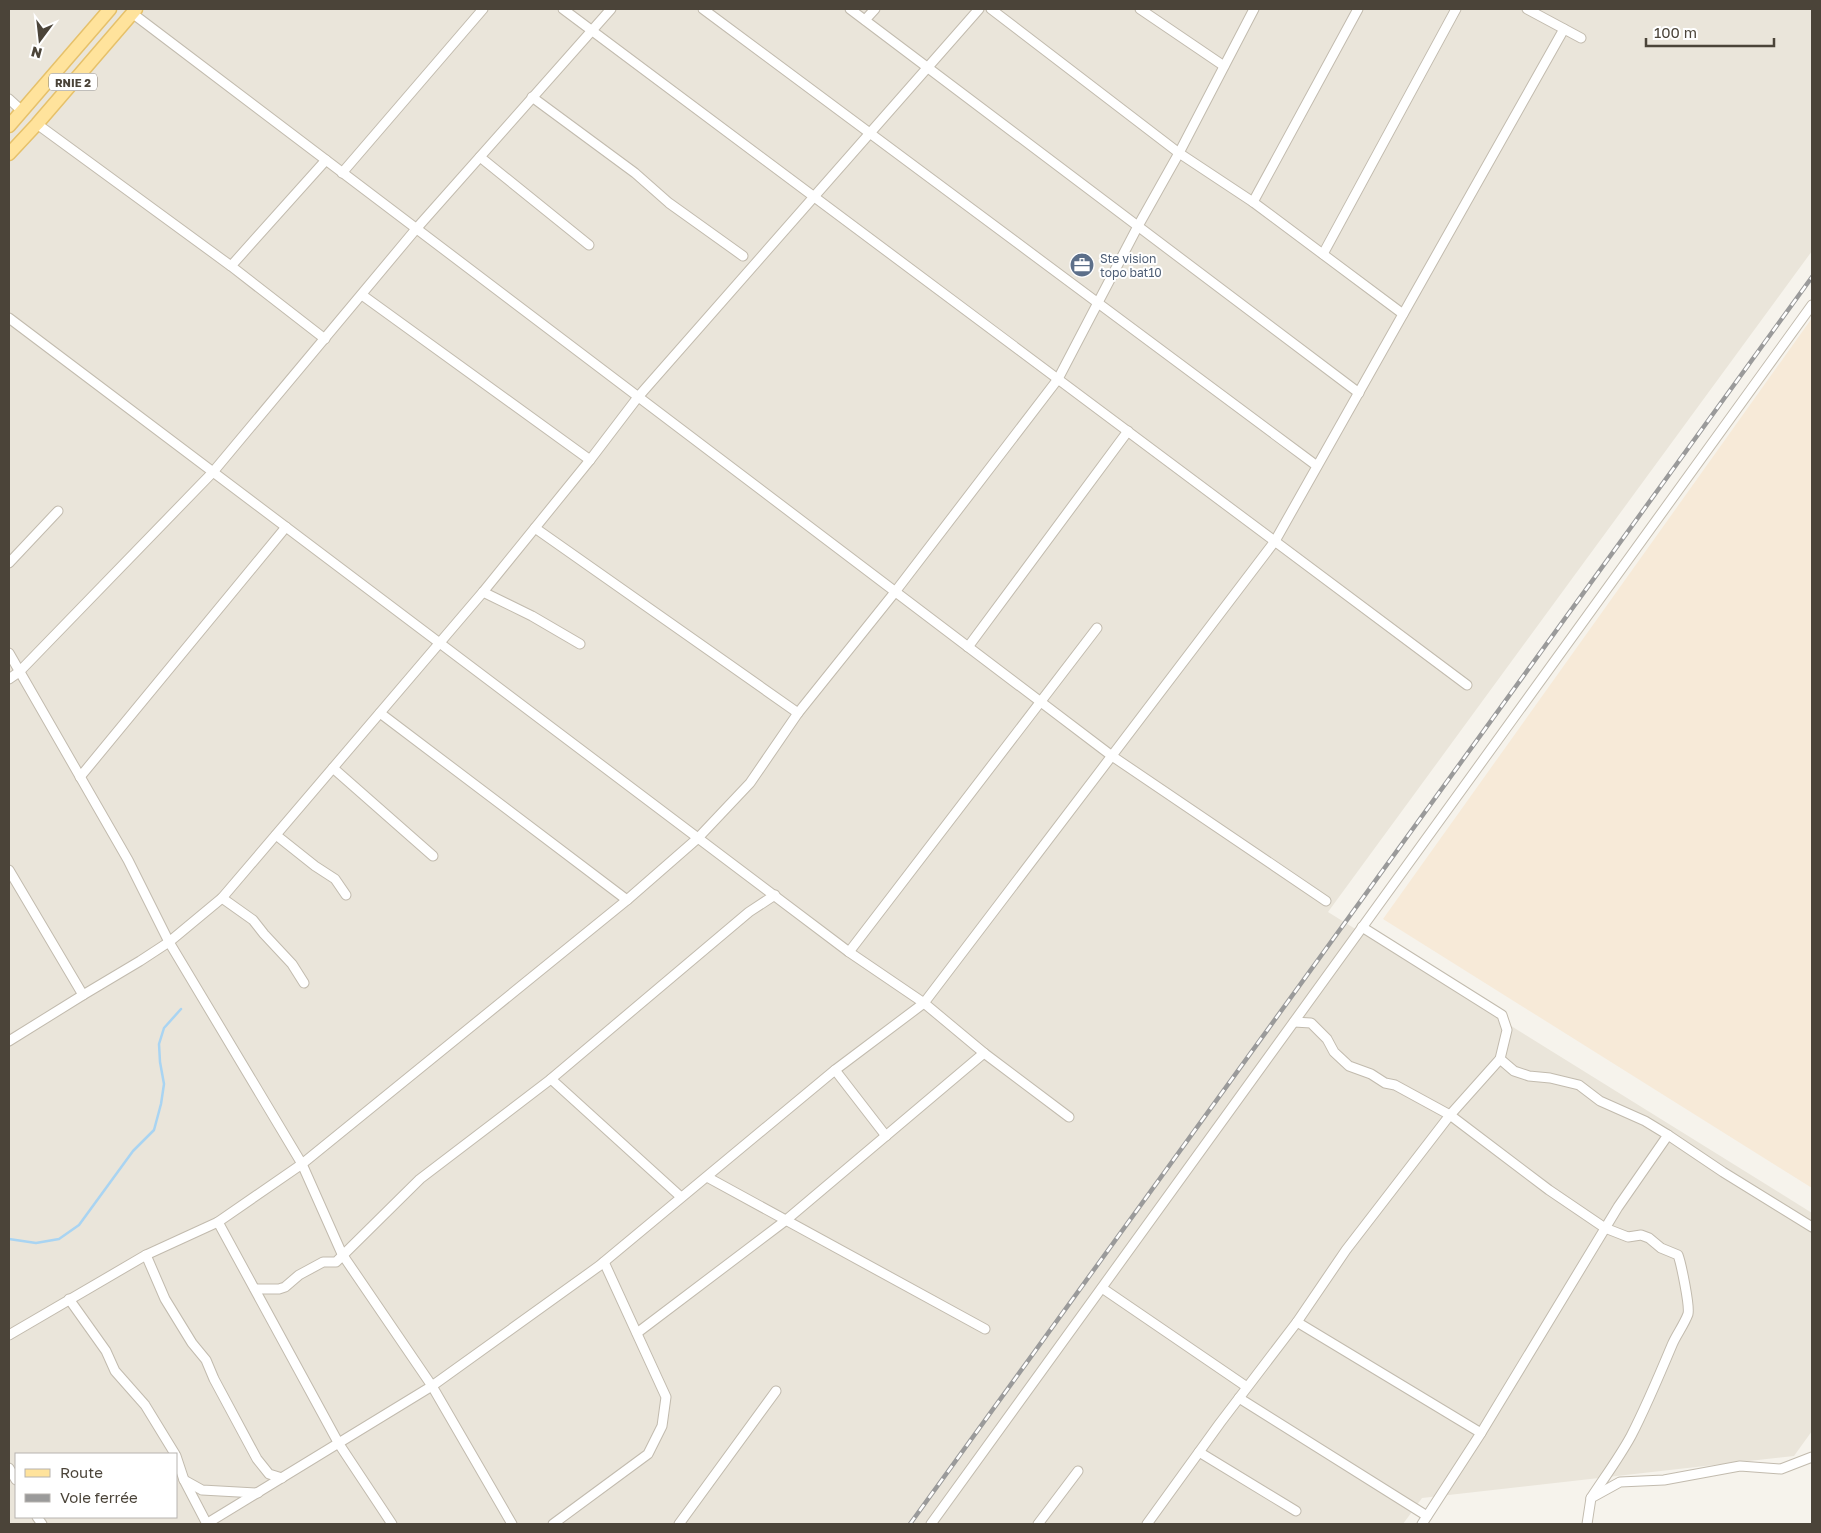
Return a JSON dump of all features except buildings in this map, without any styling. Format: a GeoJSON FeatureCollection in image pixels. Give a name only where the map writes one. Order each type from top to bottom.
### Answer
{"type":"FeatureCollection","features":[{"type":"Feature","properties":{"kind":"main road","name":"RNIE 2"},"geometry":{"type":"LineString","coordinates":[[9,126],[110,9]]}},
{"type":"Feature","properties":{"kind":"main road","name":"RNIE 2"},"geometry":{"type":"LineString","coordinates":[[9,154],[134,11]]}},
{"type":"Feature","properties":{"kind":"street"},"geometry":{"type":"LineString","coordinates":[[342,173],[483,9]]}},
{"type":"Feature","properties":{"kind":"street"},"geometry":{"type":"LineString","coordinates":[[563,9],[1467,685]]}},
{"type":"Feature","properties":{"kind":"street"},"geometry":{"type":"LineString","coordinates":[[9,679],[20,672],[213,472],[416,229],[611,9]]}},
{"type":"Feature","properties":{"kind":"street"},"geometry":{"type":"LineString","coordinates":[[703,9],[1317,466]]}},
{"type":"Feature","properties":{"kind":"street"},"geometry":{"type":"LineString","coordinates":[[850,9],[1359,392]]}},
{"type":"Feature","properties":{"kind":"street"},"geometry":{"type":"LineString","coordinates":[[865,20],[875,9]]}},
{"type":"Feature","properties":{"kind":"street"},"geometry":{"type":"LineString","coordinates":[[9,1040],[169,942],[222,898],[483,592],[590,460],[638,397],[979,9]]}},
{"type":"Feature","properties":{"kind":"street"},"geometry":{"type":"LineString","coordinates":[[991,9],[1179,153],[1253,202],[1403,314]]}},
{"type":"Feature","properties":{"kind":"street"},"geometry":{"type":"LineString","coordinates":[[1140,9],[1224,66]]}},
{"type":"Feature","properties":{"kind":"street"},"geometry":{"type":"LineString","coordinates":[[9,1335],[146,1255],[218,1222],[302,1164],[627,900],[698,838],[750,782],[798,713],[895,592],[1058,379],[1254,9]]}},
{"type":"Feature","properties":{"kind":"street"},"geometry":{"type":"LineString","coordinates":[[1253,202],[1358,9]]}},
{"type":"Feature","properties":{"kind":"street"},"geometry":{"type":"LineString","coordinates":[[1323,254],[1456,9]]}},
{"type":"Feature","properties":{"kind":"street"},"geometry":{"type":"LineString","coordinates":[[1527,9],[1581,38]]}},
{"type":"Feature","properties":{"kind":"street"},"geometry":{"type":"LineString","coordinates":[[134,11],[342,173],[1112,756],[1326,901]]}},
{"type":"Feature","properties":{"kind":"street"},"geometry":{"type":"LineString","coordinates":[[178,1461],[184,1480],[206,1524],[339,1444],[432,1386],[604,1262],[835,1070],[924,1003],[1275,541],[1564,29]]}},
{"type":"Feature","properties":{"kind":"street"},"geometry":{"type":"LineString","coordinates":[[532,97],[635,173],[670,204],[743,256]]}},
{"type":"Feature","properties":{"kind":"street"},"geometry":{"type":"LineString","coordinates":[[9,99],[22,111]]}},
{"type":"Feature","properties":{"kind":"street"},"geometry":{"type":"LineString","coordinates":[[37,124],[231,266],[325,339]]}},
{"type":"Feature","properties":{"kind":"street"},"geometry":{"type":"LineString","coordinates":[[480,157],[589,245]]}},
{"type":"Feature","properties":{"kind":"street"},"geometry":{"type":"LineString","coordinates":[[231,266],[326,160]]}},
{"type":"Feature","properties":{"kind":"street"},"geometry":{"type":"LineString","coordinates":[[362,295],[590,460]]}},
{"type":"Feature","properties":{"kind":"street"},"geometry":{"type":"LineString","coordinates":[[931,1524],[1812,305]]}},
{"type":"Feature","properties":{"kind":"street"},"geometry":{"type":"LineString","coordinates":[[9,318],[849,952],[924,1003],[984,1053],[1069,1118]]}},
{"type":"Feature","properties":{"kind":"street"},"geometry":{"type":"LineString","coordinates":[[968,647],[1128,431]]}},
{"type":"Feature","properties":{"kind":"street"},"geometry":{"type":"LineString","coordinates":[[9,562],[58,511]]}},
{"type":"Feature","properties":{"kind":"street"},"geometry":{"type":"LineString","coordinates":[[80,777],[286,527]]}},
{"type":"Feature","properties":{"kind":"street"},"geometry":{"type":"LineString","coordinates":[[535,528],[798,713]]}},
{"type":"Feature","properties":{"kind":"street"},"geometry":{"type":"LineString","coordinates":[[483,592],[532,616],[580,644]]}},
{"type":"Feature","properties":{"kind":"street"},"geometry":{"type":"LineString","coordinates":[[849,952],[1097,628]]}},
{"type":"Feature","properties":{"kind":"street"},"geometry":{"type":"LineString","coordinates":[[9,654],[128,860],[169,942],[302,1164],[342,1254],[432,1386],[512,1524]]}},
{"type":"Feature","properties":{"kind":"street"},"geometry":{"type":"LineString","coordinates":[[380,713],[627,900]]}},
{"type":"Feature","properties":{"kind":"street"},"geometry":{"type":"LineString","coordinates":[[333,768],[434,856]]}},
{"type":"Feature","properties":{"kind":"street"},"geometry":{"type":"LineString","coordinates":[[276,835],[335,879],[346,895]]}},
{"type":"Feature","properties":{"kind":"street"},"geometry":{"type":"LineString","coordinates":[[9,870],[83,995]]}},
{"type":"Feature","properties":{"kind":"street"},"geometry":{"type":"LineString","coordinates":[[255,1289],[279,1290],[299,1275],[324,1262],[336,1262],[420,1179],[551,1079],[749,912],[775,896]]}},
{"type":"Feature","properties":{"kind":"street"},"geometry":{"type":"LineString","coordinates":[[222,898],[253,920],[292,964],[304,983]]}},
{"type":"Feature","properties":{"kind":"street"},"geometry":{"type":"LineString","coordinates":[[1147,1524],[1297,1322],[1346,1250],[1450,1114],[1500,1059],[1507,1030],[1502,1016],[1362,927]]}},
{"type":"Feature","properties":{"kind":"street"},"geometry":{"type":"LineString","coordinates":[[1294,1022],[1311,1023],[1327,1039],[1334,1052],[1349,1066],[1386,1083],[1395,1085],[1450,1114],[1549,1190],[1605,1228],[1628,1237],[1642,1235],[1661,1248],[1678,1255],[1682,1265],[1688,1314],[1630,1438],[1591,1498],[1587,1524]]}},
{"type":"Feature","properties":{"kind":"street"},"geometry":{"type":"LineString","coordinates":[[637,1333],[785,1220],[984,1053]]}},
{"type":"Feature","properties":{"kind":"street"},"geometry":{"type":"LineString","coordinates":[[1500,1059],[1514,1072],[1578,1085],[1600,1101],[1644,1121],[1668,1135],[1723,1172],[1812,1227]]}},
{"type":"Feature","properties":{"kind":"street"},"geometry":{"type":"LineString","coordinates":[[835,1070],[886,1136]]}},
{"type":"Feature","properties":{"kind":"street"},"geometry":{"type":"LineString","coordinates":[[551,1079],[681,1197]]}},
{"type":"Feature","properties":{"kind":"street"},"geometry":{"type":"LineString","coordinates":[[1422,1524],[1481,1433],[1618,1207],[1668,1135]]}},
{"type":"Feature","properties":{"kind":"street"},"geometry":{"type":"LineString","coordinates":[[706,1178],[985,1329]]}},
{"type":"Feature","properties":{"kind":"street"},"geometry":{"type":"LineString","coordinates":[[218,1222],[339,1444],[392,1524]]}},
{"type":"Feature","properties":{"kind":"street"},"geometry":{"type":"LineString","coordinates":[[146,1255],[165,1299],[192,1343],[206,1360],[256,1460],[270,1474],[282,1478]]}},
{"type":"Feature","properties":{"kind":"street"},"geometry":{"type":"LineString","coordinates":[[553,1524],[648,1454],[662,1426],[666,1397],[604,1262]]}},
{"type":"Feature","properties":{"kind":"street"},"geometry":{"type":"LineString","coordinates":[[1102,1288],[1247,1387]]}},
{"type":"Feature","properties":{"kind":"street"},"geometry":{"type":"LineString","coordinates":[[69,1299],[106,1351],[115,1371],[145,1405],[175,1453]]}},
{"type":"Feature","properties":{"kind":"street"},"geometry":{"type":"LineString","coordinates":[[1297,1322],[1481,1433]]}},
{"type":"Feature","properties":{"kind":"street"},"geometry":{"type":"LineString","coordinates":[[679,1524],[776,1391]]}},
{"type":"Feature","properties":{"kind":"street"},"geometry":{"type":"LineString","coordinates":[[1239,1398],[1427,1516]]}},
{"type":"Feature","properties":{"kind":"street"},"geometry":{"type":"LineString","coordinates":[[1199,1452],[1296,1510]]}},
{"type":"Feature","properties":{"kind":"street"},"geometry":{"type":"LineString","coordinates":[[1591,1498],[1620,1482],[1664,1480],[1740,1466],[1781,1469],[1812,1457]]}},
{"type":"Feature","properties":{"kind":"street"},"geometry":{"type":"LineString","coordinates":[[1038,1524],[1078,1471]]}},
{"type":"Feature","properties":{"kind":"street"},"geometry":{"type":"LineString","coordinates":[[184,1480],[202,1490],[258,1493]]}},
{"type":"Feature","properties":{"kind":"shaded area"},"geometry":{"type":"Polygon","coordinates":[[[9,9],[1812,9],[1812,251],[1328,912],[1812,1213],[1812,1431],[1794,1456],[1422,1498],[1403,1524],[9,1524],[9,9]]]}},
{"type":"Feature","properties":{"kind":"shaded area"},"geometry":{"type":"Polygon","coordinates":[[[1812,318],[1812,1188],[1383,919],[1812,318]]]}},
{"type":"Feature","properties":{"kind":"waterway"},"geometry":{"type":"LineString","coordinates":[[9,1239],[36,1243],[59,1239],[79,1225],[133,1151],[154,1130],[164,1084],[159,1044],[164,1028],[181,1009]]}},
{"type":"Feature","properties":{"kind":"railway"},"geometry":{"type":"LineString","coordinates":[[910,1524],[1812,277]]}},
{"type":"Feature","properties":{"kind":"place","name":"Ste vision topo bat10"},"geometry":{"type":"Point","coordinates":[1082,265]}}]}
